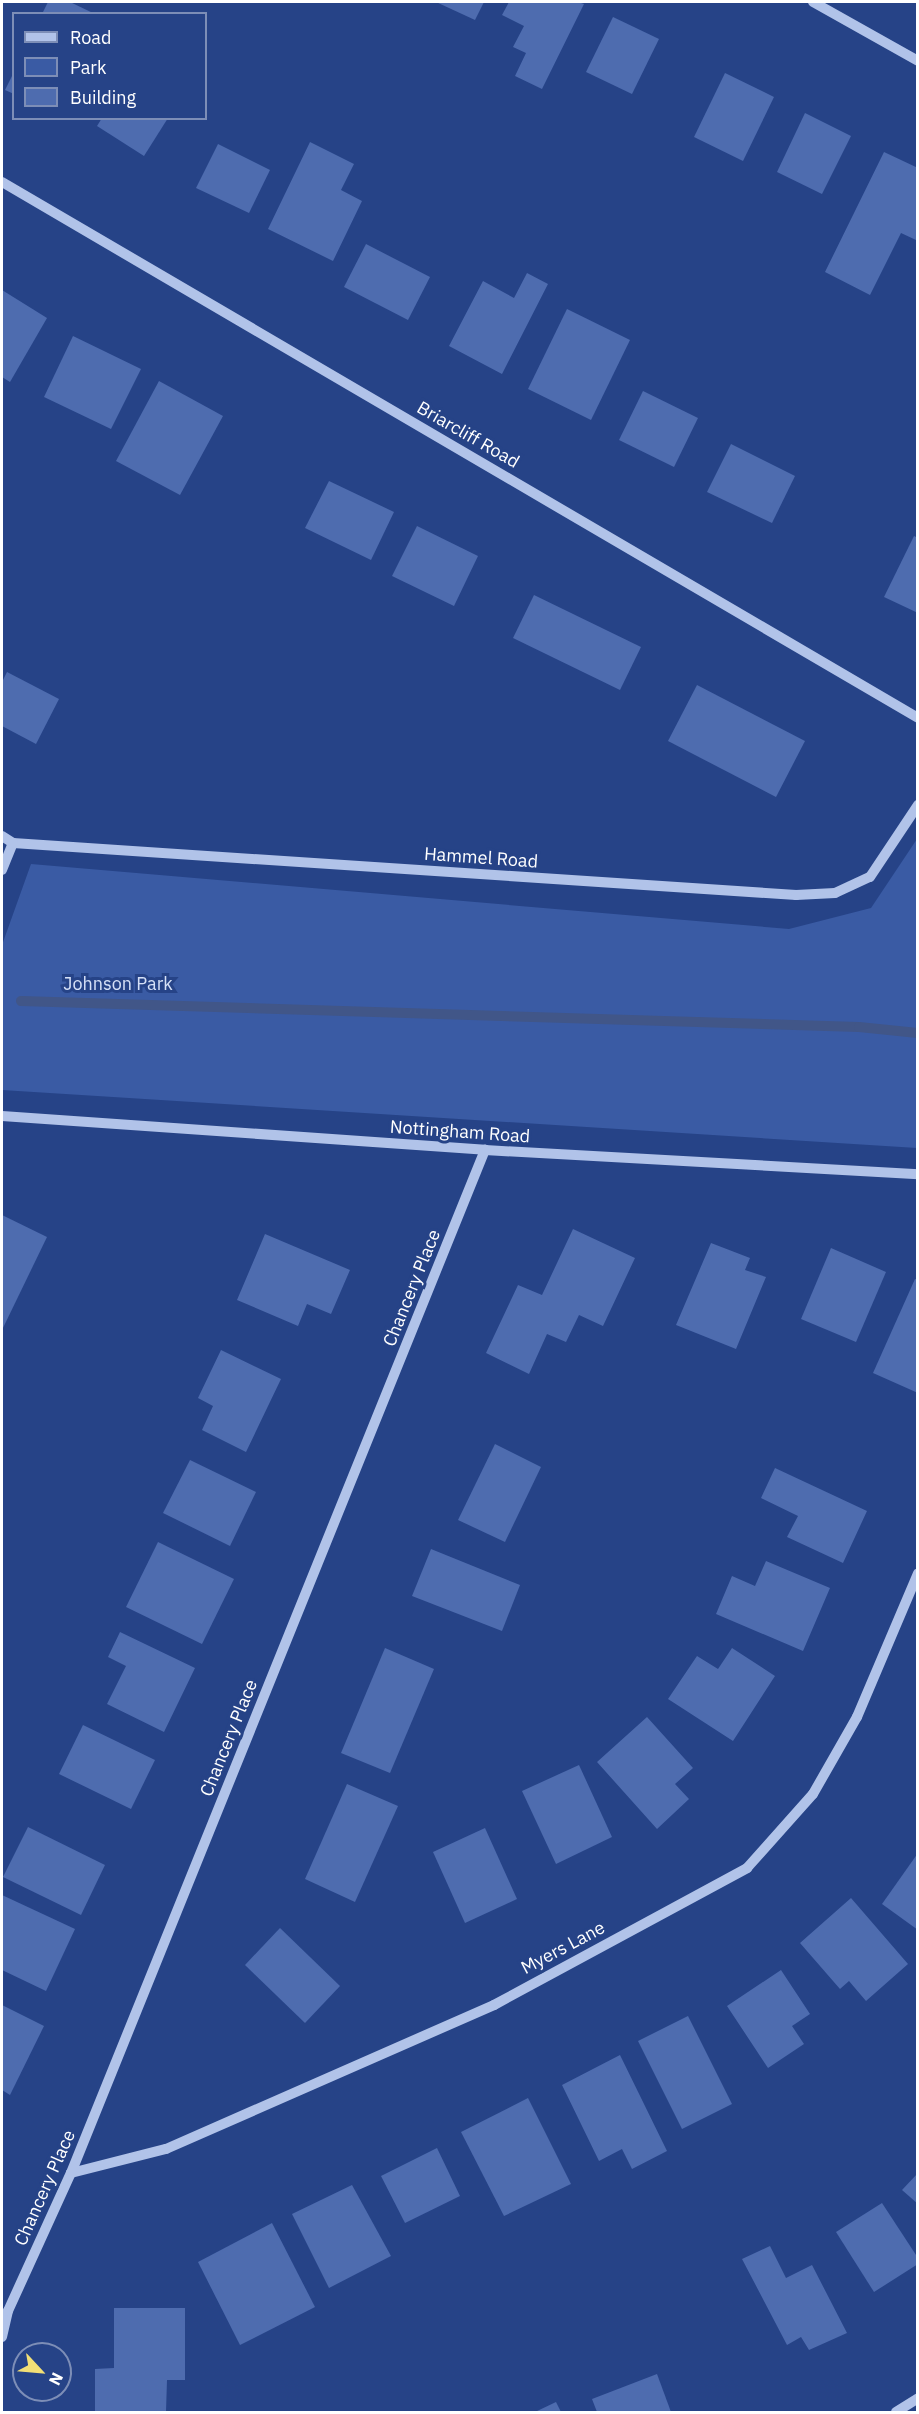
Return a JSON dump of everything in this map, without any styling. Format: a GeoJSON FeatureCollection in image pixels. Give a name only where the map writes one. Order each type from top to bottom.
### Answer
{"type":"FeatureCollection","features":[{"type":"Feature","properties":{"kind":"street"},"geometry":{"type":"LineString","coordinates":[[813,2],[918,61]]}},
{"type":"Feature","properties":{"kind":"street","name":"Briarcliff Road"},"geometry":{"type":"LineString","coordinates":[[2,182],[918,718]]}},
{"type":"Feature","properties":{"kind":"street","name":"Hammel Road"},"geometry":{"type":"LineString","coordinates":[[2,836],[13,843],[796,896],[835,893],[870,877],[918,805]]}},
{"type":"Feature","properties":{"kind":"street"},"geometry":{"type":"LineString","coordinates":[[2,870],[13,843]]}},
{"type":"Feature","properties":{"kind":"street","name":"Nottingham Road"},"geometry":{"type":"LineString","coordinates":[[2,1116],[485,1150],[918,1174]]}},
{"type":"Feature","properties":{"kind":"street","name":"Chancery Place"},"geometry":{"type":"LineString","coordinates":[[2,2337],[8,2311],[71,2173],[485,1150]]}},
{"type":"Feature","properties":{"kind":"street","name":"Myers Lane"},"geometry":{"type":"LineString","coordinates":[[71,2173],[166,2149],[494,2005],[747,1868],[813,1794],[857,1717],[918,1573]]}},
{"type":"Feature","properties":{"kind":"street"},"geometry":{"type":"LineString","coordinates":[[896,2412],[918,2398]]}},
{"type":"Feature","properties":{"kind":"green space","name":"Johnson Park"},"geometry":{"type":"Polygon","coordinates":[[[917,839],[917,1148],[2,1090],[2,945],[31,864],[789,929],[871,908],[917,839]]]}},
{"type":"Feature","properties":{"kind":"building"},"geometry":{"type":"Polygon","coordinates":[[[48,2],[70,2],[91,12],[43,12],[48,2]]]}},
{"type":"Feature","properties":{"kind":"building"},"geometry":{"type":"Polygon","coordinates":[[[436,2],[484,2],[475,20],[436,2]]]}},
{"type":"Feature","properties":{"kind":"building"},"geometry":{"type":"Polygon","coordinates":[[[509,2],[578,2],[584,4],[542,89],[515,76],[526,53],[513,47],[524,26],[502,15],[509,2]]]}},
{"type":"Feature","properties":{"kind":"building"},"geometry":{"type":"Polygon","coordinates":[[[613,17],[659,39],[632,94],[586,72],[613,17]]]}},
{"type":"Feature","properties":{"kind":"building"},"geometry":{"type":"Polygon","coordinates":[[[725,73],[774,97],[743,161],[694,137],[725,73]]]}},
{"type":"Feature","properties":{"kind":"building"},"geometry":{"type":"Polygon","coordinates":[[[12,76],[12,93],[5,90],[12,76]]]}},
{"type":"Feature","properties":{"kind":"building"},"geometry":{"type":"Polygon","coordinates":[[[805,113],[851,136],[822,194],[777,172],[805,113]]]}},
{"type":"Feature","properties":{"kind":"building"},"geometry":{"type":"Polygon","coordinates":[[[101,120],[167,120],[144,156],[97,126],[101,120]]]}},
{"type":"Feature","properties":{"kind":"building"},"geometry":{"type":"Polygon","coordinates":[[[310,142],[354,164],[341,190],[362,201],[333,261],[268,229],[310,142]]]}},
{"type":"Feature","properties":{"kind":"building"},"geometry":{"type":"Polygon","coordinates":[[[218,144],[270,170],[249,213],[196,188],[218,144]]]}},
{"type":"Feature","properties":{"kind":"building"},"geometry":{"type":"Polygon","coordinates":[[[884,152],[918,168],[918,237],[916,240],[901,233],[870,295],[825,272],[884,152]]]}},
{"type":"Feature","properties":{"kind":"building"},"geometry":{"type":"Polygon","coordinates":[[[366,244],[430,277],[408,320],[344,287],[366,244]]]}},
{"type":"Feature","properties":{"kind":"building"},"geometry":{"type":"Polygon","coordinates":[[[527,273],[548,284],[502,374],[449,346],[483,281],[514,298],[527,273]]]}},
{"type":"Feature","properties":{"kind":"building"},"geometry":{"type":"Polygon","coordinates":[[[2,290],[47,318],[10,382],[2,377],[2,290]]]}},
{"type":"Feature","properties":{"kind":"building"},"geometry":{"type":"Polygon","coordinates":[[[567,309],[630,340],[591,420],[528,389],[567,309]]]}},
{"type":"Feature","properties":{"kind":"building"},"geometry":{"type":"Polygon","coordinates":[[[73,336],[141,369],[111,429],[44,397],[73,336]]]}},
{"type":"Feature","properties":{"kind":"building"},"geometry":{"type":"Polygon","coordinates":[[[159,381],[223,416],[180,495],[116,461],[159,381]]]}},
{"type":"Feature","properties":{"kind":"building"},"geometry":{"type":"Polygon","coordinates":[[[643,391],[698,418],[674,467],[619,440],[643,391]]]}},
{"type":"Feature","properties":{"kind":"building"},"geometry":{"type":"Polygon","coordinates":[[[731,444],[795,476],[772,523],[707,492],[731,444]]]}},
{"type":"Feature","properties":{"kind":"building"},"geometry":{"type":"Polygon","coordinates":[[[329,481],[394,512],[371,560],[305,528],[329,481]]]}},
{"type":"Feature","properties":{"kind":"building"},"geometry":{"type":"Polygon","coordinates":[[[417,526],[478,556],[454,606],[392,576],[417,526]]]}},
{"type":"Feature","properties":{"kind":"building"},"geometry":{"type":"Polygon","coordinates":[[[914,536],[918,538],[918,613],[884,597],[914,536]]]}},
{"type":"Feature","properties":{"kind":"building"},"geometry":{"type":"Polygon","coordinates":[[[534,595],[641,647],[620,690],[513,638],[534,595]]]}},
{"type":"Feature","properties":{"kind":"building"},"geometry":{"type":"Polygon","coordinates":[[[7,672],[59,699],[36,744],[2,726],[2,682],[7,672]]]}},
{"type":"Feature","properties":{"kind":"building"},"geometry":{"type":"Polygon","coordinates":[[[697,685],[805,741],[776,797],[668,741],[697,685]]]}},
{"type":"Feature","properties":{"kind":"building"},"geometry":{"type":"Polygon","coordinates":[[[2,1215],[47,1237],[2,1330],[2,1215]]]}},
{"type":"Feature","properties":{"kind":"building"},"geometry":{"type":"Polygon","coordinates":[[[573,1229],[635,1258],[603,1326],[579,1315],[566,1342],[547,1334],[529,1374],[486,1353],[518,1285],[542,1295],[573,1229]]]}},
{"type":"Feature","properties":{"kind":"building"},"geometry":{"type":"Polygon","coordinates":[[[265,1234],[350,1270],[331,1314],[307,1304],[298,1326],[237,1300],[265,1234]]]}},
{"type":"Feature","properties":{"kind":"building"},"geometry":{"type":"Polygon","coordinates":[[[711,1243],[750,1258],[745,1270],[766,1277],[736,1349],[676,1325],[711,1243]]]}},
{"type":"Feature","properties":{"kind":"building"},"geometry":{"type":"Polygon","coordinates":[[[831,1248],[886,1272],[856,1342],[801,1319],[831,1248]]]}},
{"type":"Feature","properties":{"kind":"building"},"geometry":{"type":"Polygon","coordinates":[[[915,1279],[918,1280],[918,1393],[873,1373],[915,1279]]]}},
{"type":"Feature","properties":{"kind":"building"},"geometry":{"type":"Polygon","coordinates":[[[221,1350],[281,1379],[246,1452],[202,1430],[213,1406],[198,1398],[221,1350]]]}},
{"type":"Feature","properties":{"kind":"building"},"geometry":{"type":"Polygon","coordinates":[[[495,1444],[541,1467],[505,1542],[458,1520],[495,1444]]]}},
{"type":"Feature","properties":{"kind":"building"},"geometry":{"type":"Polygon","coordinates":[[[190,1460],[256,1492],[230,1546],[163,1513],[190,1460]]]}},
{"type":"Feature","properties":{"kind":"building"},"geometry":{"type":"Polygon","coordinates":[[[775,1468],[867,1511],[843,1563],[787,1537],[798,1516],[761,1498],[775,1468]]]}},
{"type":"Feature","properties":{"kind":"building"},"geometry":{"type":"Polygon","coordinates":[[[158,1542],[234,1579],[202,1644],[126,1607],[158,1542]]]}},
{"type":"Feature","properties":{"kind":"building"},"geometry":{"type":"Polygon","coordinates":[[[431,1549],[520,1585],[502,1631],[412,1596],[431,1549]]]}},
{"type":"Feature","properties":{"kind":"building"},"geometry":{"type":"Polygon","coordinates":[[[766,1561],[830,1588],[803,1651],[716,1614],[732,1576],[755,1586],[766,1561]]]}},
{"type":"Feature","properties":{"kind":"building"},"geometry":{"type":"Polygon","coordinates":[[[120,1632],[195,1668],[164,1732],[107,1704],[126,1666],[108,1657],[120,1632]]]}},
{"type":"Feature","properties":{"kind":"building"},"geometry":{"type":"Polygon","coordinates":[[[385,1648],[434,1669],[390,1773],[341,1753],[385,1648]]]}},
{"type":"Feature","properties":{"kind":"building"},"geometry":{"type":"Polygon","coordinates":[[[732,1648],[775,1676],[733,1741],[668,1699],[697,1656],[718,1669],[732,1648]]]}},
{"type":"Feature","properties":{"kind":"building"},"geometry":{"type":"Polygon","coordinates":[[[647,1717],[693,1768],[675,1784],[689,1799],[657,1829],[597,1762],[647,1717]]]}},
{"type":"Feature","properties":{"kind":"building"},"geometry":{"type":"Polygon","coordinates":[[[83,1725],[155,1760],[131,1809],[59,1774],[83,1725]]]}},
{"type":"Feature","properties":{"kind":"building"},"geometry":{"type":"Polygon","coordinates":[[[579,1765],[612,1837],[556,1864],[522,1791],[579,1765]]]}},
{"type":"Feature","properties":{"kind":"building"},"geometry":{"type":"Polygon","coordinates":[[[347,1784],[398,1806],[355,1902],[305,1879],[347,1784]]]}},
{"type":"Feature","properties":{"kind":"building"},"geometry":{"type":"Polygon","coordinates":[[[28,1827],[105,1865],[81,1915],[3,1877],[28,1827]]]}},
{"type":"Feature","properties":{"kind":"building"},"geometry":{"type":"Polygon","coordinates":[[[485,1828],[517,1899],[465,1923],[433,1852],[485,1828]]]}},
{"type":"Feature","properties":{"kind":"building"},"geometry":{"type":"Polygon","coordinates":[[[918,1853],[918,1930],[882,1904],[918,1853]]]}},
{"type":"Feature","properties":{"kind":"building"},"geometry":{"type":"Polygon","coordinates":[[[2,1895],[75,1929],[46,1991],[2,1970],[2,1895]]]}},
{"type":"Feature","properties":{"kind":"building"},"geometry":{"type":"Polygon","coordinates":[[[851,1898],[908,1964],[866,2001],[849,1981],[840,1989],[800,1943],[851,1898]]]}},
{"type":"Feature","properties":{"kind":"building"},"geometry":{"type":"Polygon","coordinates":[[[280,1928],[340,1986],[305,2023],[245,1965],[280,1928]]]}},
{"type":"Feature","properties":{"kind":"building"},"geometry":{"type":"Polygon","coordinates":[[[781,1970],[810,2014],[792,2026],[804,2044],[768,2068],[727,2006],[781,1970]]]}},
{"type":"Feature","properties":{"kind":"building"},"geometry":{"type":"Polygon","coordinates":[[[2,2005],[44,2026],[10,2095],[2,2090],[2,2005]]]}},
{"type":"Feature","properties":{"kind":"building"},"geometry":{"type":"Polygon","coordinates":[[[688,2016],[732,2104],[682,2129],[638,2041],[688,2016]]]}},
{"type":"Feature","properties":{"kind":"building"},"geometry":{"type":"Polygon","coordinates":[[[620,2055],[667,2151],[632,2169],[622,2149],[599,2161],[562,2085],[620,2055]]]}},
{"type":"Feature","properties":{"kind":"building"},"geometry":{"type":"Polygon","coordinates":[[[528,2098],[571,2184],[504,2216],[461,2132],[528,2098]]]}},
{"type":"Feature","properties":{"kind":"building"},"geometry":{"type":"Polygon","coordinates":[[[437,2148],[460,2196],[405,2223],[381,2176],[437,2148]]]}},
{"type":"Feature","properties":{"kind":"building"},"geometry":{"type":"Polygon","coordinates":[[[918,2173],[918,2204],[902,2190],[918,2173]]]}},
{"type":"Feature","properties":{"kind":"building"},"geometry":{"type":"Polygon","coordinates":[[[352,2185],[391,2256],[329,2288],[292,2214],[352,2185]]]}},
{"type":"Feature","properties":{"kind":"building"},"geometry":{"type":"Polygon","coordinates":[[[882,2203],[918,2258],[918,2264],[874,2292],[836,2232],[882,2203]]]}},
{"type":"Feature","properties":{"kind":"building"},"geometry":{"type":"Polygon","coordinates":[[[272,2223],[315,2307],[240,2345],[198,2262],[272,2223]]]}},
{"type":"Feature","properties":{"kind":"building"},"geometry":{"type":"Polygon","coordinates":[[[770,2246],[786,2278],[812,2265],[847,2333],[809,2350],[801,2337],[787,2345],[742,2259],[770,2246]]]}},
{"type":"Feature","properties":{"kind":"building"},"geometry":{"type":"Polygon","coordinates":[[[114,2308],[185,2308],[185,2380],[167,2380],[166,2412],[95,2412],[95,2369],[114,2368],[114,2308]]]}},
{"type":"Feature","properties":{"kind":"building"},"geometry":{"type":"Polygon","coordinates":[[[657,2374],[671,2412],[597,2412],[592,2399],[657,2374]]]}},
{"type":"Feature","properties":{"kind":"building"},"geometry":{"type":"Polygon","coordinates":[[[556,2402],[561,2412],[535,2412],[556,2402]]]}},
{"type":"Feature","properties":{"kind":"waterway"},"geometry":{"type":"LineString","coordinates":[[21,1001],[859,1027],[918,1033]]}}]}
